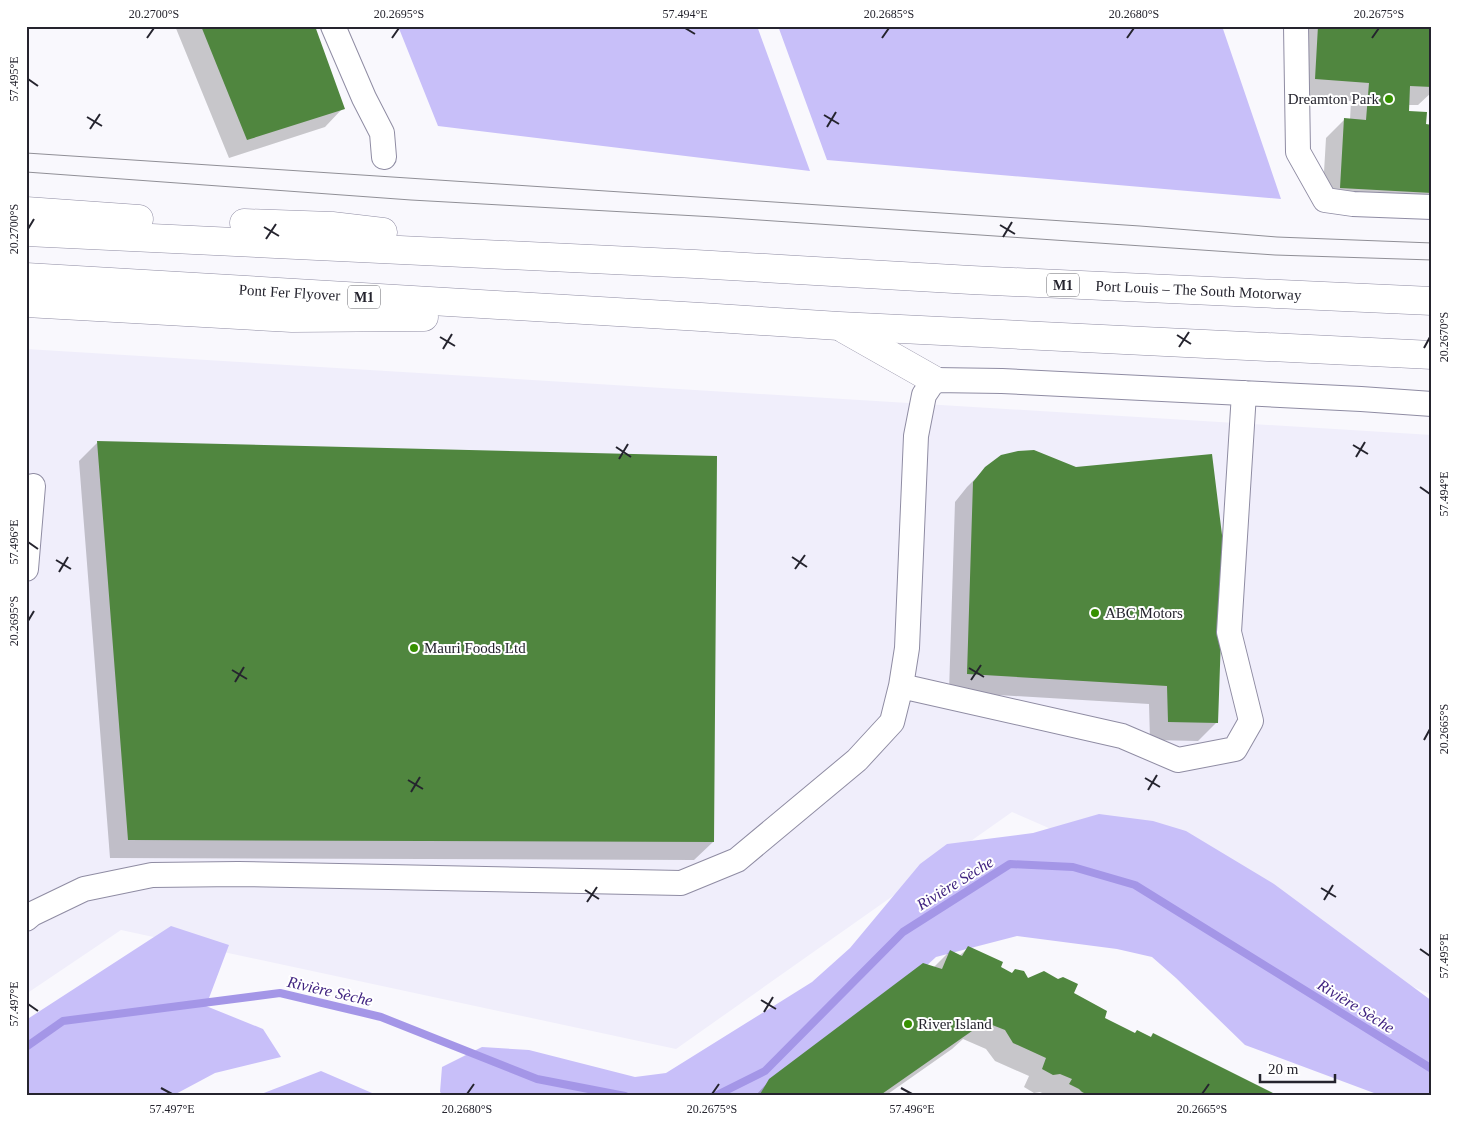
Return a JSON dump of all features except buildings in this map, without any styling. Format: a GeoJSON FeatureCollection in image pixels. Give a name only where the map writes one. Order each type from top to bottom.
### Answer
{"type":"FeatureCollection","features":[{"type":"Feature","properties":{"kind":"highway"},"geometry":{"type":"LineString","coordinates":[[26,210],[168,221],[332,226],[695,264]]}},
{"type":"Feature","properties":{"kind":"highway","name":"M1"},"geometry":{"type":"LineString","coordinates":[[26,232],[695,264]]}},
{"type":"Feature","properties":{"kind":"highway","name":"Port Louis – The South Motorway"},"geometry":{"type":"LineString","coordinates":[[695,264],[981,281],[1432,300]]}},
{"type":"Feature","properties":{"kind":"highway","name":"Pont Fer Flyover"},"geometry":{"type":"LineString","coordinates":[[26,277],[701,316]]}},
{"type":"Feature","properties":{"kind":"highway"},"geometry":{"type":"LineString","coordinates":[[26,303],[292,318],[701,316]]}},
{"type":"Feature","properties":{"kind":"highway","name":"M1"},"geometry":{"type":"LineString","coordinates":[[701,316],[839,326],[1432,355]]}},
{"type":"Feature","properties":{"kind":"highway"},"geometry":{"type":"LineString","coordinates":[[839,326],[934,380]]}},
{"type":"Feature","properties":{"kind":"street"},"geometry":{"type":"LineString","coordinates":[[333,26],[364,98],[382,133],[384,156]]}},
{"type":"Feature","properties":{"kind":"street"},"geometry":{"type":"LineString","coordinates":[[1296,26],[1298,152],[1325,200],[1353,204],[1432,207]]}},
{"type":"Feature","properties":{"kind":"street"},"geometry":{"type":"LineString","coordinates":[[26,919],[32,914],[84,889],[152,875],[248,874],[681,883],[737,860],[857,760],[892,722],[901,686],[907,648],[916,436],[924,395],[934,380],[1002,381],[1244,392],[1432,404]]}},
{"type":"Feature","properties":{"kind":"street"},"geometry":{"type":"LineString","coordinates":[[901,686],[1122,736],[1178,760],[1235,750],[1251,721],[1229,632],[1244,392]]}},
{"type":"Feature","properties":{"kind":"street"},"geometry":{"type":"LineString","coordinates":[[26,568],[34,486]]}},
{"type":"Feature","properties":{"kind":"shaded area"},"geometry":{"type":"Polygon","coordinates":[[[398,26],[757,26],[810,171],[438,126],[398,26]]]}},
{"type":"Feature","properties":{"kind":"shaded area"},"geometry":{"type":"Polygon","coordinates":[[[778,26],[1222,26],[1281,199],[827,160],[778,26]]]}},
{"type":"Feature","properties":{"kind":"shaded area"},"geometry":{"type":"Polygon","coordinates":[[[26,349],[1432,435],[1432,995],[1012,812],[676,1049],[121,930],[26,994],[26,349]]]}},
{"type":"Feature","properties":{"kind":"shaded area"},"geometry":{"type":"Polygon","coordinates":[[[1099,814],[1153,821],[1186,831],[1274,884],[1432,1001],[1432,1096],[1382,1096],[1245,1045],[1152,957],[1117,949],[1017,936],[936,957],[863,1024],[775,1096],[444,1096],[440,1092],[442,1067],[482,1047],[529,1050],[635,1077],[666,1073],[812,982],[850,948],[920,864],[947,844],[1033,833],[1099,814]]]}},
{"type":"Feature","properties":{"kind":"shaded area"},"geometry":{"type":"Polygon","coordinates":[[[171,926],[229,945],[206,1006],[263,1029],[281,1057],[215,1073],[172,1096],[26,1096],[26,1020],[171,926]]]}},
{"type":"Feature","properties":{"kind":"shaded area"},"geometry":{"type":"Polygon","coordinates":[[[321,1071],[379,1096],[256,1096],[321,1071]]]}},
{"type":"Feature","properties":{"kind":"waterway","name":"Rivière Sèche"},"geometry":{"type":"LineString","coordinates":[[715,1096],[765,1071],[903,932],[1010,864],[1073,867],[1135,885],[1432,1069]]}},
{"type":"Feature","properties":{"kind":"waterway","name":"Rivière Sèche"},"geometry":{"type":"LineString","coordinates":[[26,1047],[63,1021],[280,993],[381,1017],[537,1079],[625,1096]]}},
{"type":"Feature","properties":{"kind":"tram line"},"geometry":{"type":"LineString","coordinates":[[26,153],[1140,226],[1277,237],[1432,243]]}},
{"type":"Feature","properties":{"kind":"tram line"},"geometry":{"type":"LineString","coordinates":[[26,172],[411,200],[715,217],[1275,255],[1432,260]]}},
{"type":"Feature","properties":{"kind":"place","name":"Dreamton Park"},"geometry":{"type":"Point","coordinates":[1389,99]}},
{"type":"Feature","properties":{"kind":"place","name":"ABC Motors"},"geometry":{"type":"Point","coordinates":[1095,613]}},
{"type":"Feature","properties":{"kind":"place","name":"Mauri Foods Ltd"},"geometry":{"type":"Point","coordinates":[414,648]}},
{"type":"Feature","properties":{"kind":"place","name":"River Island"},"geometry":{"type":"Point","coordinates":[908,1024]}}]}
